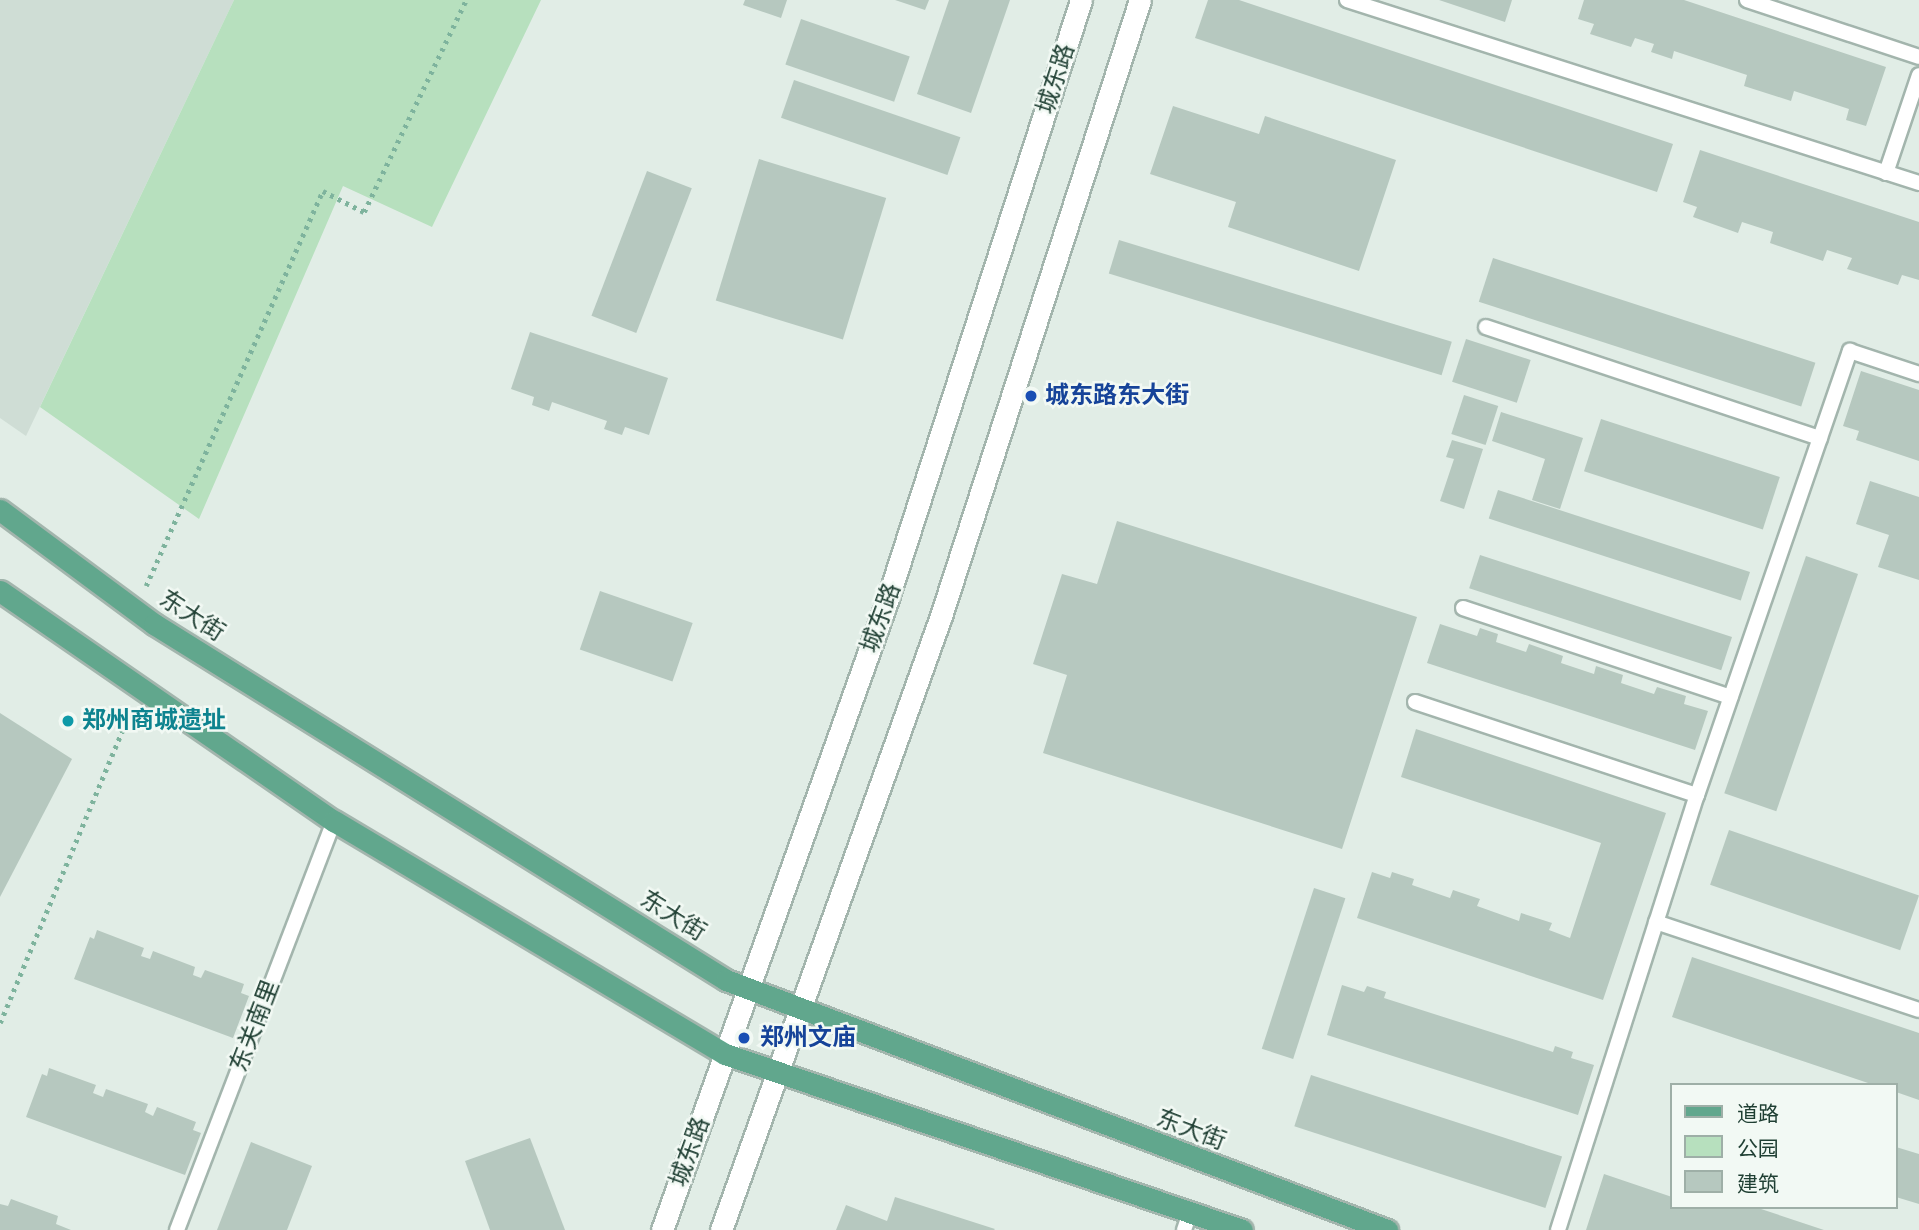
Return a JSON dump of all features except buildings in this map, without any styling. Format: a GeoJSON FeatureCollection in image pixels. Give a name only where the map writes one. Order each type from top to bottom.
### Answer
{"type":"FeatureCollection","features":[{"type":"Feature","properties":{"kind":"main road","name":"城东路"},"geometry":{"type":"LineString","coordinates":[[662,1230],[746,988],[888,598],[1082,0]]}},
{"type":"Feature","properties":{"kind":"main road"},"geometry":{"type":"LineString","coordinates":[[721,1230],[802,1011],[941,616],[1140,0]]}},
{"type":"Feature","properties":{"kind":"main road","name":"东大街"},"geometry":{"type":"LineString","coordinates":[[0,510],[135,610],[746,988],[1387,1230]]}},
{"type":"Feature","properties":{"kind":"main road"},"geometry":{"type":"LineString","coordinates":[[0,591],[334,821],[725,1054],[1187,1221],[1242,1230]]}},
{"type":"Feature","properties":{"kind":"lane"},"geometry":{"type":"LineString","coordinates":[[1347,0],[1919,183]]}},
{"type":"Feature","properties":{"kind":"lane"},"geometry":{"type":"LineString","coordinates":[[1747,0],[1919,57]]}},
{"type":"Feature","properties":{"kind":"lane"},"geometry":{"type":"LineString","coordinates":[[1886,173],[1919,75]]}},
{"type":"Feature","properties":{"kind":"lane"},"geometry":{"type":"LineString","coordinates":[[1486,327],[1819,438]]}},
{"type":"Feature","properties":{"kind":"lane"},"geometry":{"type":"LineString","coordinates":[[1558,1230],[1697,795],[1850,351],[1919,374]]}},
{"type":"Feature","properties":{"kind":"lane"},"geometry":{"type":"LineString","coordinates":[[1463,608],[1731,696]]}},
{"type":"Feature","properties":{"kind":"lane"},"geometry":{"type":"LineString","coordinates":[[1415,702],[1697,795]]}},
{"type":"Feature","properties":{"kind":"lane","name":"东关南里"},"geometry":{"type":"LineString","coordinates":[[177,1230],[334,821]]}},
{"type":"Feature","properties":{"kind":"lane"},"geometry":{"type":"LineString","coordinates":[[1656,922],[1919,1010]]}},
{"type":"Feature","properties":{"kind":"path"},"geometry":{"type":"LineString","coordinates":[[135,610],[323,191],[364,212],[466,0]]}},
{"type":"Feature","properties":{"kind":"path"},"geometry":{"type":"LineString","coordinates":[[0,1023],[141,688]]}},
{"type":"Feature","properties":{"kind":"shaded area"},"geometry":{"type":"Polygon","coordinates":[[[0,0],[234,0],[26,436],[0,418],[0,0]]]}},
{"type":"Feature","properties":{"kind":"green space"},"geometry":{"type":"Polygon","coordinates":[[[234,0],[541,0],[432,227],[343,186],[199,519],[40,407],[234,0]]]}},
{"type":"Feature","properties":{"kind":"place","name":"城东路东大街"},"geometry":{"type":"Point","coordinates":[1031,396]}},
{"type":"Feature","properties":{"kind":"place","name":"郑州商城遗址"},"geometry":{"type":"Point","coordinates":[68,721]}},
{"type":"Feature","properties":{"kind":"place","name":"郑州文庙"},"geometry":{"type":"Point","coordinates":[744,1038]}}]}
